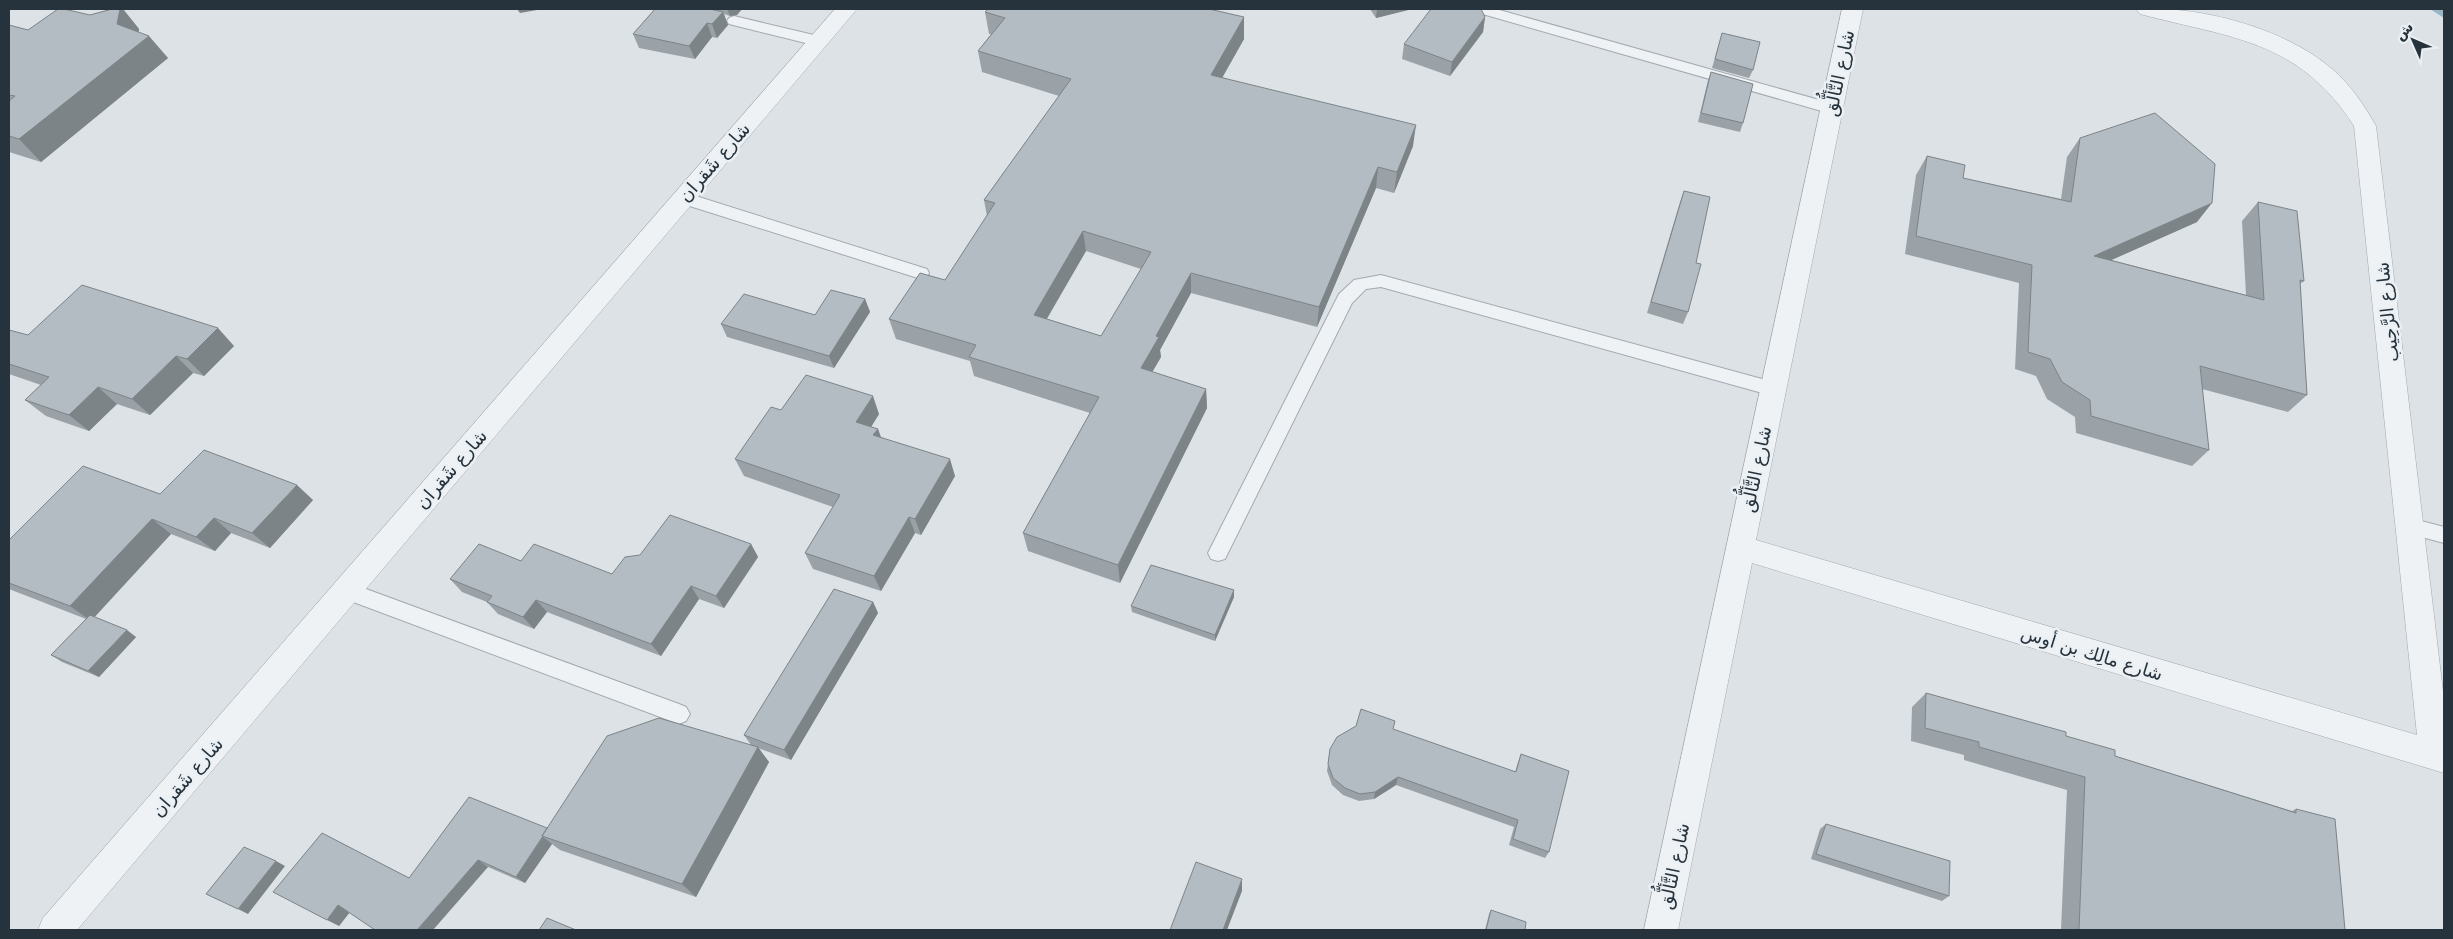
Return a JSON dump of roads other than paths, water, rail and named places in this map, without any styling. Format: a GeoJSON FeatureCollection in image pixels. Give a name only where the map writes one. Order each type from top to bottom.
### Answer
{"type":"FeatureCollection","features":[{"type":"Feature","properties":{"kind":"street","name":"شارع شَقران"},"geometry":{"type":"LineString","coordinates":[[55,930],[846,9]]}},
{"type":"Feature","properties":{"kind":"street","name":"شارع التَّألُّق"},"geometry":{"type":"LineString","coordinates":[[1661,930],[1852,9]]}},
{"type":"Feature","properties":{"kind":"street","name":"شارع الرَّحِيب"},"geometry":{"type":"LineString","coordinates":[[2147,9],[2219,24],[2251,33],[2283,47],[2311,64],[2335,83],[2354,104],[2365,126],[2410,526],[2440,757]]}},
{"type":"Feature","properties":{"kind":"street","name":"شارع مالِك بن أوس"},"geometry":{"type":"LineString","coordinates":[[1740,548],[2440,757]]}},
{"type":"Feature","properties":{"kind":"lane"},"geometry":{"type":"LineString","coordinates":[[1484,10],[1832,109]]}},
{"type":"Feature","properties":{"kind":"lane"},"geometry":{"type":"LineString","coordinates":[[734,21],[818,42]]}},
{"type":"Feature","properties":{"kind":"lane"},"geometry":{"type":"LineString","coordinates":[[683,198],[921,273]]}},
{"type":"Feature","properties":{"kind":"lane"},"geometry":{"type":"LineString","coordinates":[[1218,553],[1345,299],[1350,291],[1369,281],[1381,281],[1773,389]]}},
{"type":"Feature","properties":{"kind":"lane"},"geometry":{"type":"LineString","coordinates":[[2410,526],[2444,535]]}},
{"type":"Feature","properties":{"kind":"lane"},"geometry":{"type":"LineString","coordinates":[[347,591],[679,714]]}},
{"type":"Feature","properties":{"kind":"waterway"},"geometry":{"type":"LineString","coordinates":[[2435,9],[2444,15]]}}]}
